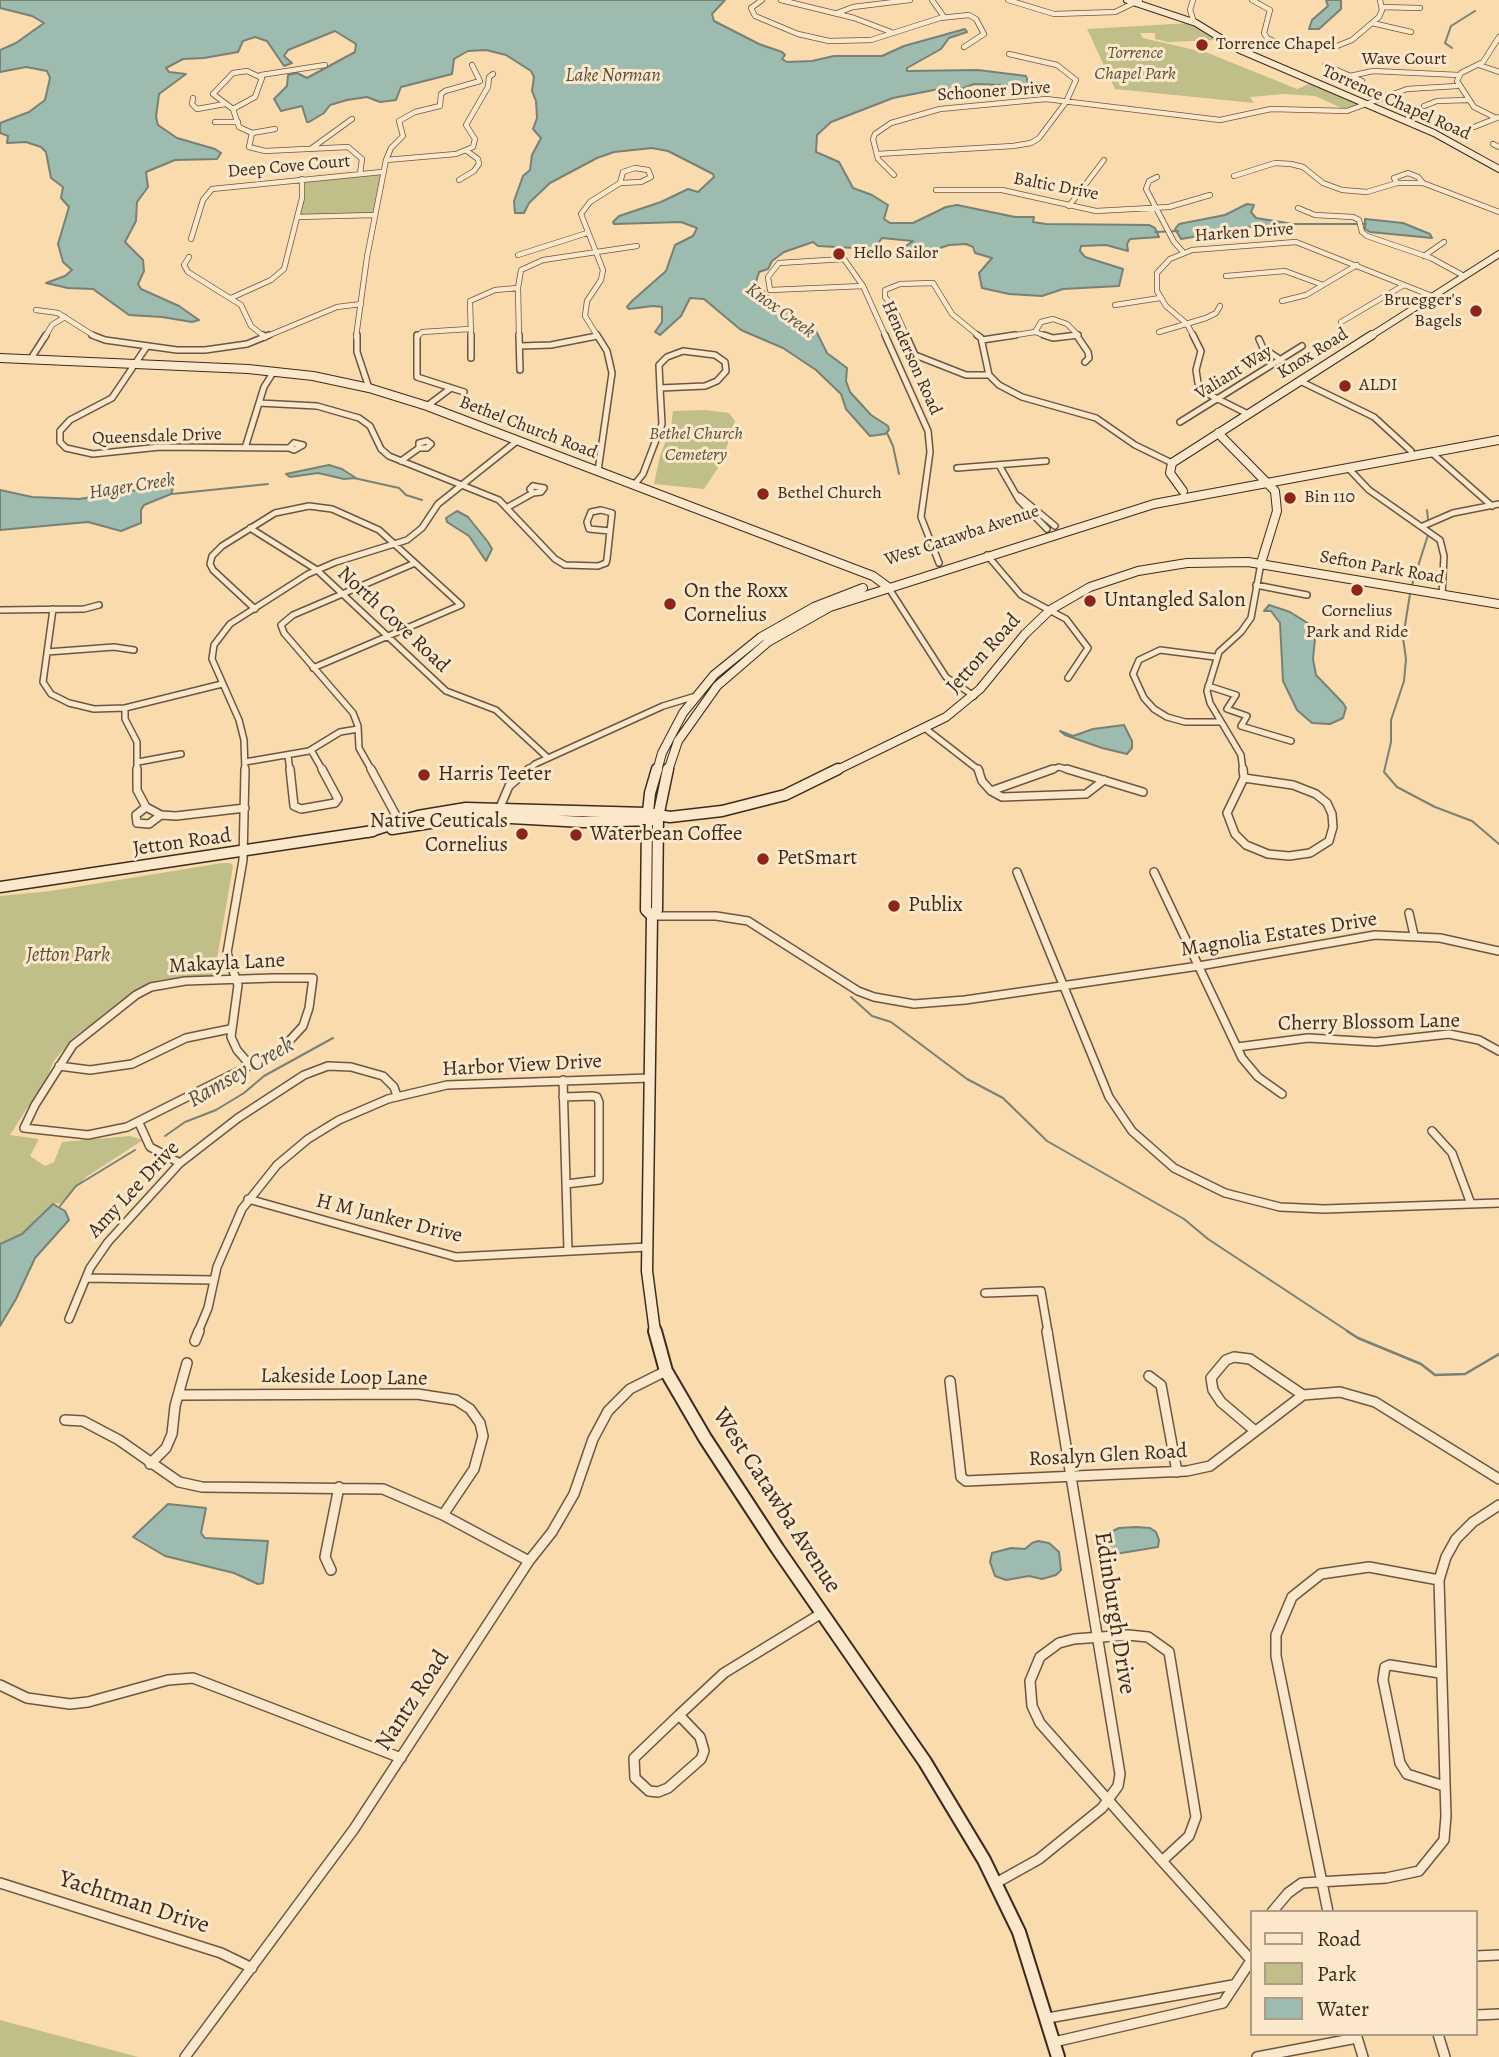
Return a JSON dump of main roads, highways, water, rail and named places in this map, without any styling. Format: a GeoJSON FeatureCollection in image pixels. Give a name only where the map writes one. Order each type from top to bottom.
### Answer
{"type":"FeatureCollection","features":[{"type":"Feature","properties":{"kind":"water","name":"Lake Norman"},"geometry":{"type":"Polygon","coordinates":[[[0,0],[725,0],[712,14],[714,21],[759,44],[782,52],[785,55],[782,59],[787,62],[812,61],[834,56],[882,56],[904,46],[965,29],[967,32],[949,38],[941,49],[907,68],[907,71],[978,70],[1026,76],[1029,86],[974,84],[961,89],[939,89],[893,98],[831,122],[817,135],[816,152],[839,162],[853,188],[888,205],[884,219],[890,223],[913,223],[946,207],[957,205],[1015,217],[1034,217],[1033,222],[1046,224],[1149,225],[1155,228],[1159,237],[1130,239],[1127,244],[1128,251],[1106,245],[1081,246],[1080,251],[1085,257],[1123,269],[1119,286],[1063,289],[1042,296],[1009,294],[982,288],[979,273],[992,258],[975,253],[973,247],[966,244],[914,252],[903,248],[913,241],[882,238],[874,249],[818,246],[813,242],[784,252],[772,261],[768,269],[759,272],[756,282],[772,301],[816,331],[827,353],[847,368],[846,381],[850,392],[871,415],[888,426],[889,430],[885,434],[870,436],[846,409],[841,394],[816,370],[783,348],[741,330],[704,299],[690,298],[681,316],[660,335],[655,332],[662,322],[662,307],[627,307],[666,271],[675,245],[693,236],[697,228],[681,222],[613,222],[619,216],[661,202],[688,189],[698,192],[714,177],[713,174],[668,151],[652,148],[614,152],[550,183],[529,203],[524,213],[515,213],[514,201],[523,176],[530,170],[532,155],[541,138],[533,129],[537,118],[536,101],[532,91],[534,77],[531,71],[506,55],[486,50],[468,51],[454,59],[452,74],[401,87],[396,100],[380,102],[367,97],[347,100],[330,105],[324,113],[307,122],[302,106],[281,111],[274,99],[287,86],[288,75],[297,73],[307,78],[355,52],[356,44],[335,31],[288,50],[284,56],[292,63],[284,66],[267,41],[255,37],[243,41],[238,52],[183,59],[166,68],[169,72],[186,74],[159,94],[156,117],[158,125],[177,138],[221,153],[217,159],[175,160],[146,172],[148,187],[137,202],[136,221],[125,242],[143,260],[144,271],[138,284],[141,289],[179,306],[199,320],[192,322],[129,315],[93,289],[68,288],[46,283],[65,276],[72,270],[63,262],[58,244],[69,207],[61,198],[63,187],[51,178],[46,152],[41,147],[26,142],[7,143],[8,136],[0,133],[0,123],[29,112],[45,100],[50,78],[47,71],[26,67],[0,72],[0,50],[16,43],[44,23],[32,16],[0,8],[0,0]]]}},
{"type":"Feature","properties":{"kind":"water"},"geometry":{"type":"Polygon","coordinates":[[[1326,0],[1341,0],[1341,9],[1319,29],[1309,29],[1312,20],[1328,6],[1326,0]]]}},
{"type":"Feature","properties":{"kind":"water"},"geometry":{"type":"Polygon","coordinates":[[[1247,204],[1254,205],[1251,212],[1256,218],[1293,224],[1249,227],[1181,239],[1175,229],[1179,224],[1225,215],[1247,204]]]}},
{"type":"Feature","properties":{"kind":"water"},"geometry":{"type":"Polygon","coordinates":[[[1365,219],[1403,223],[1430,234],[1432,238],[1370,232],[1365,229],[1365,219]]]}},
{"type":"Feature","properties":{"kind":"water"},"geometry":{"type":"Polygon","coordinates":[[[329,465],[356,478],[344,479],[318,473],[290,477],[286,474],[329,465]]]}},
{"type":"Feature","properties":{"kind":"water"},"geometry":{"type":"Polygon","coordinates":[[[163,486],[173,488],[171,494],[144,505],[141,510],[141,523],[121,531],[88,522],[0,530],[0,490],[32,497],[79,499],[163,486]]]}},
{"type":"Feature","properties":{"kind":"water"},"geometry":{"type":"Polygon","coordinates":[[[457,511],[468,517],[488,542],[492,549],[486,561],[469,536],[447,522],[446,518],[457,511]]]}},
{"type":"Feature","properties":{"kind":"water"},"geometry":{"type":"Polygon","coordinates":[[[1269,605],[1290,612],[1309,624],[1315,639],[1313,659],[1316,675],[1343,703],[1346,708],[1343,718],[1330,724],[1312,723],[1297,710],[1283,681],[1280,623],[1271,611],[1264,611],[1269,605]]]}},
{"type":"Feature","properties":{"kind":"water"},"geometry":{"type":"Polygon","coordinates":[[[1124,725],[1132,741],[1132,748],[1127,754],[1102,748],[1060,731],[1073,736],[1093,729],[1124,725]]]}},
{"type":"Feature","properties":{"kind":"water"},"geometry":{"type":"Polygon","coordinates":[[[53,1204],[65,1211],[69,1220],[35,1258],[0,1326],[0,1244],[22,1234],[53,1204]]]}},
{"type":"Feature","properties":{"kind":"water"},"geometry":{"type":"Polygon","coordinates":[[[168,1504],[206,1508],[201,1533],[205,1538],[268,1541],[263,1583],[258,1584],[234,1573],[165,1556],[133,1537],[168,1504]]]}},
{"type":"Feature","properties":{"kind":"water"},"geometry":{"type":"Polygon","coordinates":[[[1119,1528],[1150,1528],[1156,1532],[1158,1547],[1109,1555],[1106,1543],[1109,1533],[1119,1528]]]}},
{"type":"Feature","properties":{"kind":"water"},"geometry":{"type":"Polygon","coordinates":[[[1038,1541],[1049,1543],[1059,1552],[1061,1570],[1056,1575],[1042,1579],[1029,1576],[1006,1580],[995,1576],[990,1562],[992,1553],[1011,1548],[1025,1549],[1038,1541]]]}},
{"type":"Feature","properties":{"kind":"waterway"},"geometry":{"type":"LineString","coordinates":[[1452,48],[1445,43],[1451,26],[1475,11]]}},
{"type":"Feature","properties":{"kind":"waterway"},"geometry":{"type":"LineString","coordinates":[[1291,224],[1366,224]]}},
{"type":"Feature","properties":{"kind":"waterway"},"geometry":{"type":"LineString","coordinates":[[1155,232],[1178,231]]}},
{"type":"Feature","properties":{"kind":"waterway","name":"Knox Creek"},"geometry":{"type":"LineString","coordinates":[[887,433],[893,446],[899,474]]}},
{"type":"Feature","properties":{"kind":"waterway","name":"Hager Creek"},"geometry":{"type":"LineString","coordinates":[[354,478],[399,488],[406,495],[422,500]]}},
{"type":"Feature","properties":{"kind":"waterway","name":"Hager Creek"},"geometry":{"type":"LineString","coordinates":[[172,494],[268,484]]}},
{"type":"Feature","properties":{"kind":"waterway"},"geometry":{"type":"LineString","coordinates":[[1427,510],[1429,529]]}},
{"type":"Feature","properties":{"kind":"waterway"},"geometry":{"type":"LineString","coordinates":[[1412,585],[1428,535]]}},
{"type":"Feature","properties":{"kind":"waterway"},"geometry":{"type":"LineString","coordinates":[[1410,594],[1403,638],[1406,659],[1404,681],[1391,720],[1391,742],[1384,772],[1397,787],[1435,807],[1472,821],[1499,844]]}},
{"type":"Feature","properties":{"kind":"waterway"},"geometry":{"type":"LineString","coordinates":[[851,997],[872,1016],[891,1022],[967,1079],[1003,1098],[1047,1141],[1184,1219],[1208,1239],[1349,1332]]}},
{"type":"Feature","properties":{"kind":"waterway","name":"Ramsey Creek"},"geometry":{"type":"LineString","coordinates":[[165,1136],[185,1122],[216,1110],[244,1093],[264,1076],[333,1038]]}},
{"type":"Feature","properties":{"kind":"waterway","name":"Ramsey Creek"},"geometry":{"type":"LineString","coordinates":[[60,1206],[76,1186],[135,1150]]}},
{"type":"Feature","properties":{"kind":"waterway"},"geometry":{"type":"LineString","coordinates":[[1347,1331],[1421,1364],[1435,1375],[1465,1374],[1499,1354]]}},
{"type":"Feature","properties":{"kind":"place","name":"Torrence Chapel"},"geometry":{"type":"Point","coordinates":[1202,45]}},
{"type":"Feature","properties":{"kind":"place","name":"Hello Sailor"},"geometry":{"type":"Point","coordinates":[839,254]}},
{"type":"Feature","properties":{"kind":"place","name":"Bruegger's Bagels"},"geometry":{"type":"Point","coordinates":[1476,311]}},
{"type":"Feature","properties":{"kind":"place","name":"ALDI"},"geometry":{"type":"Point","coordinates":[1345,386]}},
{"type":"Feature","properties":{"kind":"place","name":"Bethel Church"},"geometry":{"type":"Point","coordinates":[763,494]}},
{"type":"Feature","properties":{"kind":"place","name":"Bin 110"},"geometry":{"type":"Point","coordinates":[1290,498]}},
{"type":"Feature","properties":{"kind":"place","name":"Cornelius Park and Ride"},"geometry":{"type":"Point","coordinates":[1357,590]}},
{"type":"Feature","properties":{"kind":"place","name":"Untangled Salon"},"geometry":{"type":"Point","coordinates":[1090,601]}},
{"type":"Feature","properties":{"kind":"place","name":"On the Roxx Cornelius"},"geometry":{"type":"Point","coordinates":[670,604]}},
{"type":"Feature","properties":{"kind":"place","name":"Harris Teeter"},"geometry":{"type":"Point","coordinates":[424,775]}},
{"type":"Feature","properties":{"kind":"place","name":"Native Ceuticals Cornelius"},"geometry":{"type":"Point","coordinates":[522,834]}},
{"type":"Feature","properties":{"kind":"place","name":"Waterbean Coffee"},"geometry":{"type":"Point","coordinates":[576,835]}},
{"type":"Feature","properties":{"kind":"place","name":"PetSmart"},"geometry":{"type":"Point","coordinates":[763,859]}},
{"type":"Feature","properties":{"kind":"place","name":"Publix"},"geometry":{"type":"Point","coordinates":[894,906]}},
{"type":"Feature","properties":{"kind":"park label","name":"Torrence Chapel Park"},"geometry":{"type":"Point","coordinates":[1135,64]}},
{"type":"Feature","properties":{"kind":"park label","name":"Bethel Church Cemetery"},"geometry":{"type":"Point","coordinates":[696,445]}},
{"type":"Feature","properties":{"kind":"park label","name":"Jetton Park"},"geometry":{"type":"Point","coordinates":[68,956]}}]}
